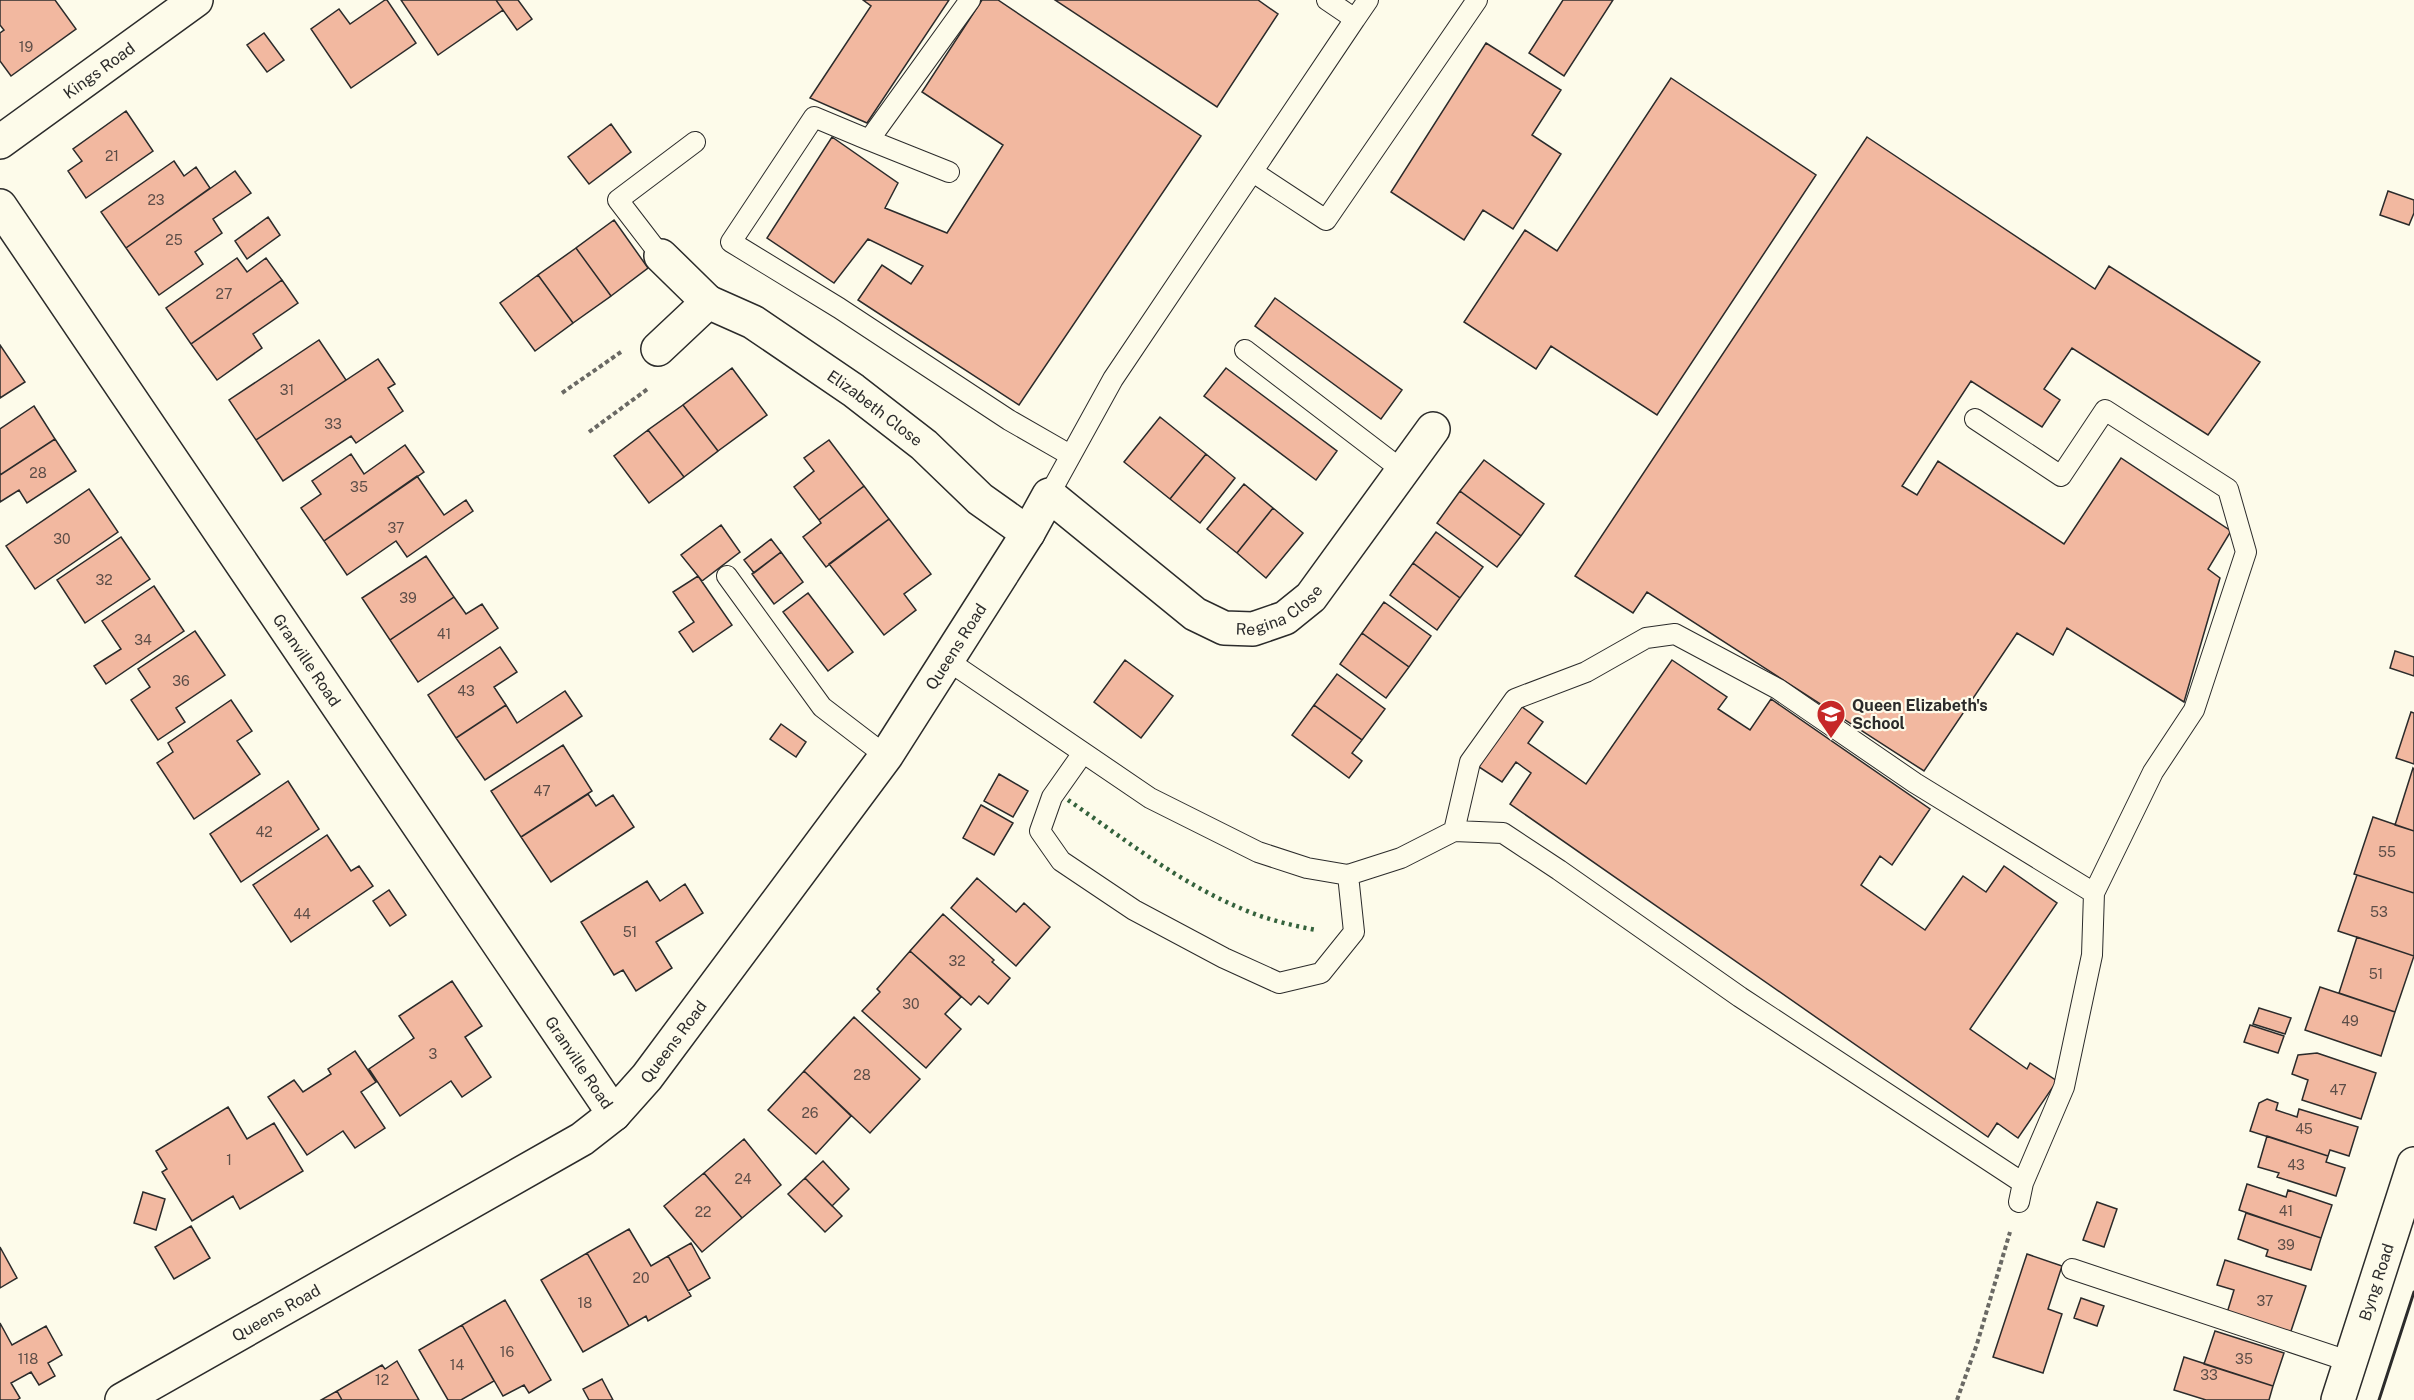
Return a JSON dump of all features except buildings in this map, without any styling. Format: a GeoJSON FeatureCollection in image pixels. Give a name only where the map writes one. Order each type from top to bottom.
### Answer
{"type":"FeatureCollection","features":[{"type":"Feature","properties":{"kind":"street","name":"Kings Road"},"geometry":{"type":"LineString","coordinates":[[0,142],[196,0]]}},
{"type":"Feature","properties":{"kind":"street","name":"Granville Road"},"geometry":{"type":"LineString","coordinates":[[0,206],[615,1114]]}},
{"type":"Feature","properties":{"kind":"street","name":"Elizabeth Close"},"geometry":{"type":"LineString","coordinates":[[661,256],[708,302],[753,322],[853,390],[924,445],[980,499],[1028,533]]}},
{"type":"Feature","properties":{"kind":"street"},"geometry":{"type":"LineString","coordinates":[[658,349],[708,302]]}},
{"type":"Feature","properties":{"kind":"street","name":"Regina Close"},"geometry":{"type":"LineString","coordinates":[[1049,495],[1195,614],[1224,628],[1253,629],[1285,618],[1311,597],[1433,429]]}},
{"type":"Feature","properties":{"kind":"street","name":"Queens Road"},"geometry":{"type":"LineString","coordinates":[[122,1400],[464,1208],[582,1139],[615,1114],[647,1077],[886,756],[1028,533],[1049,495]]}},
{"type":"Feature","properties":{"kind":"street","name":"Byng Road"},"geometry":{"type":"LineString","coordinates":[[2338,1400],[2414,1164]]}},
{"type":"Feature","properties":{"kind":"lane"},"geometry":{"type":"LineString","coordinates":[[869,140],[970,0]]}},
{"type":"Feature","properties":{"kind":"lane"},"geometry":{"type":"LineString","coordinates":[[1327,0],[1355,19]]}},
{"type":"Feature","properties":{"kind":"lane"},"geometry":{"type":"LineString","coordinates":[[1049,495],[1113,378],[1368,0]]}},
{"type":"Feature","properties":{"kind":"lane"},"geometry":{"type":"LineString","coordinates":[[1252,172],[1326,220],[1477,0]]}},
{"type":"Feature","properties":{"kind":"lane"},"geometry":{"type":"LineString","coordinates":[[949,172],[814,117],[732,242],[1009,420],[1070,455]]}},
{"type":"Feature","properties":{"kind":"lane"},"geometry":{"type":"LineString","coordinates":[[661,256],[618,200],[695,142]]}},
{"type":"Feature","properties":{"kind":"lane"},"geometry":{"type":"LineString","coordinates":[[1245,350],[1402,470]]}},
{"type":"Feature","properties":{"kind":"lane"},"geometry":{"type":"LineString","coordinates":[[947,660],[1150,798],[1258,852],[1307,868],[1348,875],[1401,858],[1454,831],[1503,833],[2021,1193],[2064,1087],[2092,955],[2094,893],[2153,772],[2194,710],[2246,552],[2228,489],[2105,410],[2061,476],[1976,418]]}},
{"type":"Feature","properties":{"kind":"lane"},"geometry":{"type":"LineString","coordinates":[[727,576],[822,707],[886,756]]}},
{"type":"Feature","properties":{"kind":"lane"},"geometry":{"type":"LineString","coordinates":[[1454,831],[1470,762],[1515,699],[1586,672],[1646,638],[1675,634],[1778,689],[1915,783],[2094,893]]}},
{"type":"Feature","properties":{"kind":"lane"},"geometry":{"type":"LineString","coordinates":[[1083,753],[1052,797],[1040,831],[1061,861],[1134,910],[1224,958],[1279,983],[1321,973],[1354,932],[1348,875]]}},
{"type":"Feature","properties":{"kind":"lane"},"geometry":{"type":"LineString","coordinates":[[2072,1269],[2350,1362]]}},
{"type":"Feature","properties":{"kind":"path"},"geometry":{"type":"LineString","coordinates":[[562,393],[647,334],[674,370],[590,432]]}},
{"type":"Feature","properties":{"kind":"path"},"geometry":{"type":"LineString","coordinates":[[1957,1400],[1977,1344],[2021,1193]]}},
{"type":"Feature","properties":{"kind":"hedge"},"geometry":{"type":"LineString","coordinates":[[1068,800],[1195,886],[1249,912],[1316,930]]}},
{"type":"Feature","properties":{"kind":"wall"},"geometry":{"type":"LineString","coordinates":[[2379,1400],[2414,1292]]}},
{"type":"Feature","properties":{"kind":"place","name":"Queen Elizabeth's School"},"geometry":{"type":"Point","coordinates":[1831,740]}}]}
